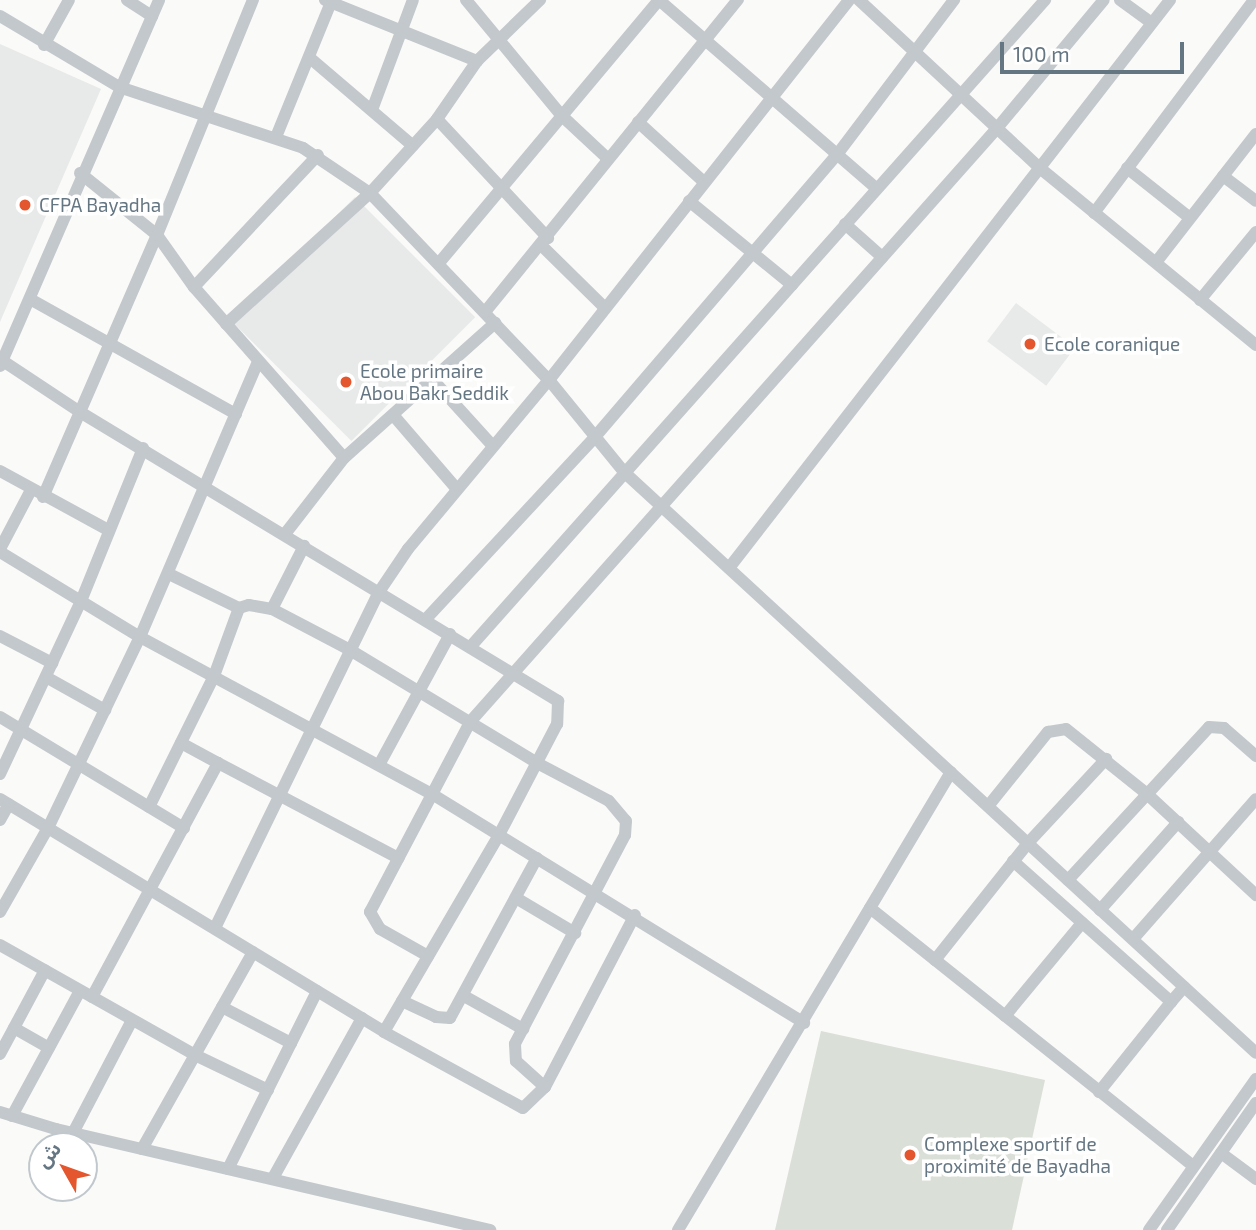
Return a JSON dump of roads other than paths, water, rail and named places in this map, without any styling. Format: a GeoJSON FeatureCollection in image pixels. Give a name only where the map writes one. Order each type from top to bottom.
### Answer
{"type":"FeatureCollection","features":[{"type":"Feature","properties":{"kind":"street"},"geometry":{"type":"LineString","coordinates":[[44,44],[69,0]]}},
{"type":"Feature","properties":{"kind":"street"},"geometry":{"type":"LineString","coordinates":[[127,0],[152,16]]}},
{"type":"Feature","properties":{"kind":"street"},"geometry":{"type":"LineString","coordinates":[[159,0],[80,173],[30,299],[1,361],[80,412],[207,485],[304,547],[515,671],[558,701],[556,724],[537,763],[499,835],[384,1031]]}},
{"type":"Feature","properties":{"kind":"street"},"geometry":{"type":"LineString","coordinates":[[43,498],[158,235],[253,0]]}},
{"type":"Feature","properties":{"kind":"street"},"geometry":{"type":"LineString","coordinates":[[372,110],[413,0]]}},
{"type":"Feature","properties":{"kind":"street"},"geometry":{"type":"LineString","coordinates":[[466,0],[561,115],[608,159]]}},
{"type":"Feature","properties":{"kind":"street"},"geometry":{"type":"LineString","coordinates":[[226,324],[370,193],[437,119],[477,61],[540,0]]}},
{"type":"Feature","properties":{"kind":"street"},"geometry":{"type":"LineString","coordinates":[[439,263],[659,0],[876,188]]}},
{"type":"Feature","properties":{"kind":"street"},"geometry":{"type":"LineString","coordinates":[[485,312],[545,242],[608,159],[738,0]]}},
{"type":"Feature","properties":{"kind":"street"},"geometry":{"type":"LineString","coordinates":[[215,928],[281,798],[311,728],[379,592],[456,488],[550,380],[769,97],[849,0]]}},
{"type":"Feature","properties":{"kind":"street"},"geometry":{"type":"LineString","coordinates":[[859,0],[961,91],[1041,169],[1157,261],[1256,345]]}},
{"type":"Feature","properties":{"kind":"street"},"geometry":{"type":"LineString","coordinates":[[425,620],[594,438],[836,156],[954,0]]}},
{"type":"Feature","properties":{"kind":"street"},"geometry":{"type":"LineString","coordinates":[[472,645],[961,91],[1045,0]]}},
{"type":"Feature","properties":{"kind":"street"},"geometry":{"type":"LineString","coordinates":[[428,956],[370,919],[398,858],[470,722],[998,127],[1104,0]]}},
{"type":"Feature","properties":{"kind":"street"},"geometry":{"type":"LineString","coordinates":[[1120,0],[1152,23]]}},
{"type":"Feature","properties":{"kind":"street"},"geometry":{"type":"LineString","coordinates":[[729,568],[1170,0]]}},
{"type":"Feature","properties":{"kind":"street"},"geometry":{"type":"LineString","coordinates":[[276,137],[310,58],[330,1],[477,61]]}},
{"type":"Feature","properties":{"kind":"street"},"geometry":{"type":"LineString","coordinates":[[1094,213],[1249,2]]}},
{"type":"Feature","properties":{"kind":"street"},"geometry":{"type":"LineString","coordinates":[[0,16],[120,87],[209,113],[276,137],[317,155],[370,193],[550,380],[624,472],[989,805],[1256,1054]]}},
{"type":"Feature","properties":{"kind":"street"},"geometry":{"type":"LineString","coordinates":[[310,58],[413,146]]}},
{"type":"Feature","properties":{"kind":"street"},"geometry":{"type":"LineString","coordinates":[[437,119],[605,308]]}},
{"type":"Feature","properties":{"kind":"street"},"geometry":{"type":"LineString","coordinates":[[638,122],[704,182]]}},
{"type":"Feature","properties":{"kind":"street"},"geometry":{"type":"LineString","coordinates":[[1157,261],[1256,134]]}},
{"type":"Feature","properties":{"kind":"street"},"geometry":{"type":"LineString","coordinates":[[194,287],[317,155]]}},
{"type":"Feature","properties":{"kind":"street"},"geometry":{"type":"LineString","coordinates":[[1127,168],[1190,218]]}},
{"type":"Feature","properties":{"kind":"street"},"geometry":{"type":"LineString","coordinates":[[80,173],[158,235],[194,287],[344,458]]}},
{"type":"Feature","properties":{"kind":"street"},"geometry":{"type":"LineString","coordinates":[[1223,176],[1256,201]]}},
{"type":"Feature","properties":{"kind":"street"},"geometry":{"type":"LineString","coordinates":[[690,201],[755,250],[792,285]]}},
{"type":"Feature","properties":{"kind":"street"},"geometry":{"type":"LineString","coordinates":[[845,223],[882,257]]}},
{"type":"Feature","properties":{"kind":"street"},"geometry":{"type":"LineString","coordinates":[[1200,300],[1256,232]]}},
{"type":"Feature","properties":{"kind":"street"},"geometry":{"type":"LineString","coordinates":[[30,299],[112,342],[236,414]]}},
{"type":"Feature","properties":{"kind":"street"},"geometry":{"type":"LineString","coordinates":[[285,534],[344,458],[495,323]]}},
{"type":"Feature","properties":{"kind":"street"},"geometry":{"type":"LineString","coordinates":[[0,912],[6,889],[48,828],[140,637],[258,362]]}},
{"type":"Feature","properties":{"kind":"street"},"geometry":{"type":"LineString","coordinates":[[433,380],[492,445]]}},
{"type":"Feature","properties":{"kind":"street"},"geometry":{"type":"LineString","coordinates":[[394,416],[456,488]]}},
{"type":"Feature","properties":{"kind":"street"},"geometry":{"type":"LineString","coordinates":[[0,774],[81,601],[143,448]]}},
{"type":"Feature","properties":{"kind":"street"},"geometry":{"type":"LineString","coordinates":[[0,471],[43,498],[108,530]]}},
{"type":"Feature","properties":{"kind":"street"},"geometry":{"type":"LineString","coordinates":[[31,490],[0,550],[140,637],[432,794],[635,915],[804,1023]]}},
{"type":"Feature","properties":{"kind":"street"},"geometry":{"type":"LineString","coordinates":[[272,609],[304,547]]}},
{"type":"Feature","properties":{"kind":"street"},"geometry":{"type":"LineString","coordinates":[[169,574],[239,608],[272,609],[350,650],[537,763],[609,801],[626,821],[625,835],[597,893],[523,1029],[514,1055],[545,1087]]}},
{"type":"Feature","properties":{"kind":"street"},"geometry":{"type":"LineString","coordinates":[[149,807],[214,676],[239,608]]}},
{"type":"Feature","properties":{"kind":"street"},"geometry":{"type":"LineString","coordinates":[[379,765],[450,634]]}},
{"type":"Feature","properties":{"kind":"street"},"geometry":{"type":"LineString","coordinates":[[0,636],[52,663]]}},
{"type":"Feature","properties":{"kind":"street"},"geometry":{"type":"LineString","coordinates":[[46,677],[105,710]]}},
{"type":"Feature","properties":{"kind":"street"},"geometry":{"type":"LineString","coordinates":[[0,717],[78,767],[184,828]]}},
{"type":"Feature","properties":{"kind":"street"},"geometry":{"type":"LineString","coordinates":[[1068,880],[1209,727],[1224,728],[1256,756]]}},
{"type":"Feature","properties":{"kind":"street"},"geometry":{"type":"LineString","coordinates":[[989,805],[1048,732],[1056,728],[1082,738],[1256,895]]}},
{"type":"Feature","properties":{"kind":"street"},"geometry":{"type":"LineString","coordinates":[[181,743],[398,858]]}},
{"type":"Feature","properties":{"kind":"street"},"geometry":{"type":"LineString","coordinates":[[935,960],[1013,861],[1106,759]]}},
{"type":"Feature","properties":{"kind":"street"},"geometry":{"type":"LineString","coordinates":[[69,1132],[6,1114],[152,891],[218,763]]}},
{"type":"Feature","properties":{"kind":"street"},"geometry":{"type":"LineString","coordinates":[[678,1230],[804,1023],[951,772]]}},
{"type":"Feature","properties":{"kind":"street"},"geometry":{"type":"LineString","coordinates":[[1133,939],[1256,799]]}},
{"type":"Feature","properties":{"kind":"street"},"geometry":{"type":"LineString","coordinates":[[0,820],[4,801],[362,1018],[514,1106],[523,1108],[545,1087],[635,915]]}},
{"type":"Feature","properties":{"kind":"street"},"geometry":{"type":"LineString","coordinates":[[1100,910],[1178,822]]}},
{"type":"Feature","properties":{"kind":"street"},"geometry":{"type":"LineString","coordinates":[[402,1001],[442,1019],[450,1018],[537,858]]}},
{"type":"Feature","properties":{"kind":"street"},"geometry":{"type":"LineString","coordinates":[[1013,861],[1171,1002]]}},
{"type":"Feature","properties":{"kind":"street"},"geometry":{"type":"LineString","coordinates":[[516,898],[575,933]]}},
{"type":"Feature","properties":{"kind":"street"},"geometry":{"type":"LineString","coordinates":[[870,908],[1193,1166]]}},
{"type":"Feature","properties":{"kind":"street"},"geometry":{"type":"LineString","coordinates":[[1005,1016],[1082,923]]}},
{"type":"Feature","properties":{"kind":"street"},"geometry":{"type":"LineString","coordinates":[[1108,946],[1121,928]]}},
{"type":"Feature","properties":{"kind":"street"},"geometry":{"type":"LineString","coordinates":[[0,945],[195,1055],[268,1090]]}},
{"type":"Feature","properties":{"kind":"street"},"geometry":{"type":"LineString","coordinates":[[142,1149],[253,952]]}},
{"type":"Feature","properties":{"kind":"street"},"geometry":{"type":"LineString","coordinates":[[0,1054],[45,970]]}},
{"type":"Feature","properties":{"kind":"street"},"geometry":{"type":"LineString","coordinates":[[1099,1092],[1184,987]]}},
{"type":"Feature","properties":{"kind":"street"},"geometry":{"type":"LineString","coordinates":[[228,1168],[317,991]]}},
{"type":"Feature","properties":{"kind":"street"},"geometry":{"type":"LineString","coordinates":[[464,996],[523,1029]]}},
{"type":"Feature","properties":{"kind":"street"},"geometry":{"type":"LineString","coordinates":[[222,1007],[291,1043]]}},
{"type":"Feature","properties":{"kind":"street"},"geometry":{"type":"LineString","coordinates":[[273,1178],[362,1018]]}},
{"type":"Feature","properties":{"kind":"street"},"geometry":{"type":"LineString","coordinates":[[74,1132],[132,1020]]}},
{"type":"Feature","properties":{"kind":"street"},"geometry":{"type":"LineString","coordinates":[[14,1028],[49,1048]]}},
{"type":"Feature","properties":{"kind":"street"},"geometry":{"type":"LineString","coordinates":[[1149,1230],[1256,1079]]}},
{"type":"Feature","properties":{"kind":"street"},"geometry":{"type":"LineString","coordinates":[[1167,1230],[1256,1103]]}},
{"type":"Feature","properties":{"kind":"street"},"geometry":{"type":"LineString","coordinates":[[98,1139],[491,1230]]}},
{"type":"Feature","properties":{"kind":"street"},"geometry":{"type":"LineString","coordinates":[[1221,1153],[1256,1179]]}},
{"type":"Feature","properties":{"kind":"place","name":"CFPA Bayadha"},"geometry":{"type":"Point","coordinates":[25,205]}},
{"type":"Feature","properties":{"kind":"place","name":"Ecole coranique"},"geometry":{"type":"Point","coordinates":[1030,344]}},
{"type":"Feature","properties":{"kind":"place","name":"Ecole primaire Abou Bakr Seddik"},"geometry":{"type":"Point","coordinates":[346,382]}},
{"type":"Feature","properties":{"kind":"place","name":"Complexe sportif de proximité de Bayadha"},"geometry":{"type":"Point","coordinates":[910,1155]}}]}
